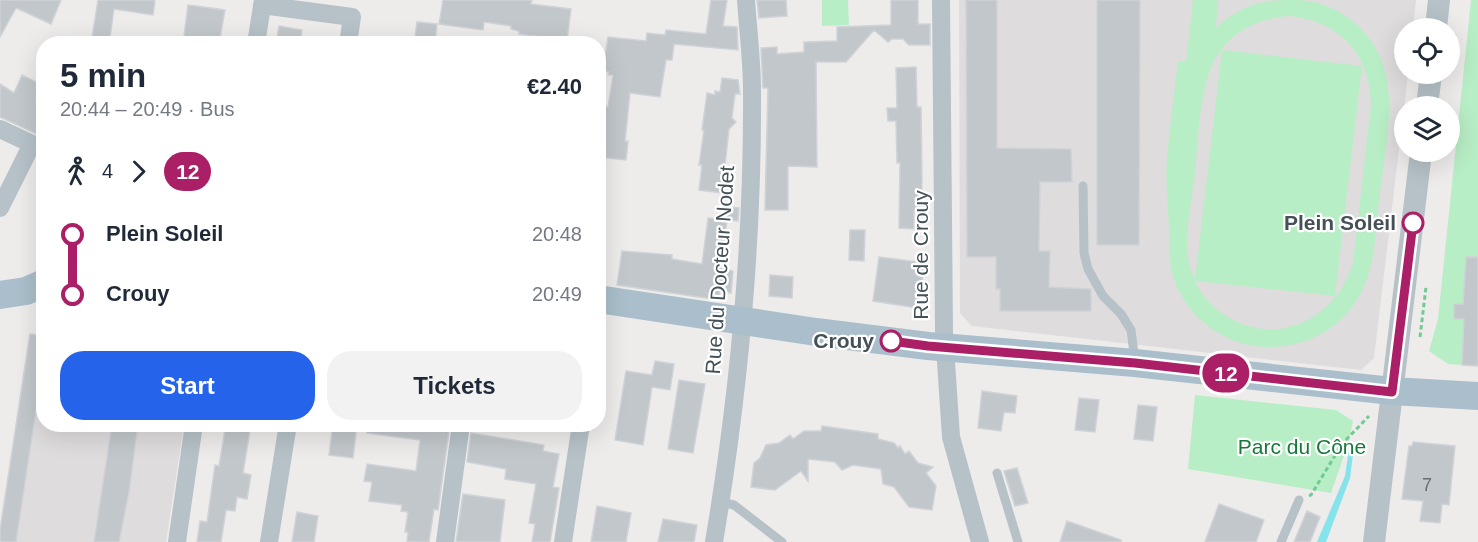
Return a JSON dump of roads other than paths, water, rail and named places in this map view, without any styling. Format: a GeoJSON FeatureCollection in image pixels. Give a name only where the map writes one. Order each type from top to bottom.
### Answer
{"type":"FeatureCollection","features":[{"type":"Feature","properties":{"kind":"main road"},"geometry":{"type":"LineString","coordinates":[[0,295],[26,291],[36,287]]}},
{"type":"Feature","properties":{"kind":"main road"},"geometry":{"type":"LineString","coordinates":[[606,303],[928,346],[1135,363],[1392,392],[1478,396]]}},
{"type":"Feature","properties":{"kind":"street","name":"Rue du Docteur Nodet"},"geometry":{"type":"LineString","coordinates":[[714,542],[743,320],[749,229],[752,90],[746,0]]}},
{"type":"Feature","properties":{"kind":"street","name":"Rue de Crouy"},"geometry":{"type":"LineString","coordinates":[[941,0],[945,346],[951,437],[980,542]]}},
{"type":"Feature","properties":{"kind":"street"},"geometry":{"type":"LineString","coordinates":[[1439,0],[1444,18]]}},
{"type":"Feature","properties":{"kind":"street"},"geometry":{"type":"LineString","coordinates":[[257,36],[262,2],[352,17],[349,36]]}},
{"type":"Feature","properties":{"kind":"street"},"geometry":{"type":"LineString","coordinates":[[0,129],[32,144],[0,208]]}},
{"type":"Feature","properties":{"kind":"street"},"geometry":{"type":"LineString","coordinates":[[1374,542],[1420,162]]}},
{"type":"Feature","properties":{"kind":"street"},"geometry":{"type":"LineString","coordinates":[[177,542],[193,432]]}},
{"type":"Feature","properties":{"kind":"street"},"geometry":{"type":"LineString","coordinates":[[269,542],[287,432]]}},
{"type":"Feature","properties":{"kind":"street"},"geometry":{"type":"LineString","coordinates":[[445,542],[460,432]]}},
{"type":"Feature","properties":{"kind":"street"},"geometry":{"type":"LineString","coordinates":[[563,542],[580,432]]}},
{"type":"Feature","properties":{"kind":"lane"},"geometry":{"type":"LineString","coordinates":[[1083,186],[1086,261],[1103,296],[1121,314],[1131,330],[1135,363]]}},
{"type":"Feature","properties":{"kind":"lane"},"geometry":{"type":"LineString","coordinates":[[997,472],[1018,542]]}},
{"type":"Feature","properties":{"kind":"lane"},"geometry":{"type":"LineString","coordinates":[[1281,542],[1299,500]]}},
{"type":"Feature","properties":{"kind":"lane"},"geometry":{"type":"LineString","coordinates":[[721,502],[734,505],[782,542]]}},
{"type":"Feature","properties":{"kind":"water"},"geometry":{"type":"Polygon","coordinates":[[[1354,447],[1350,478],[1326,542],[1317,542],[1345,476],[1349,448],[1354,447]]]}},
{"type":"Feature","properties":{"kind":"place","name":"Plein Soleil"},"geometry":{"type":"Point","coordinates":[1413,223]}},
{"type":"Feature","properties":{"kind":"place","name":"Crouy"},"geometry":{"type":"Point","coordinates":[891,341]}},
{"type":"Feature","properties":{"kind":"park label","name":"Parc du Cône"},"geometry":{"type":"Point","coordinates":[1302,447]}}]}
